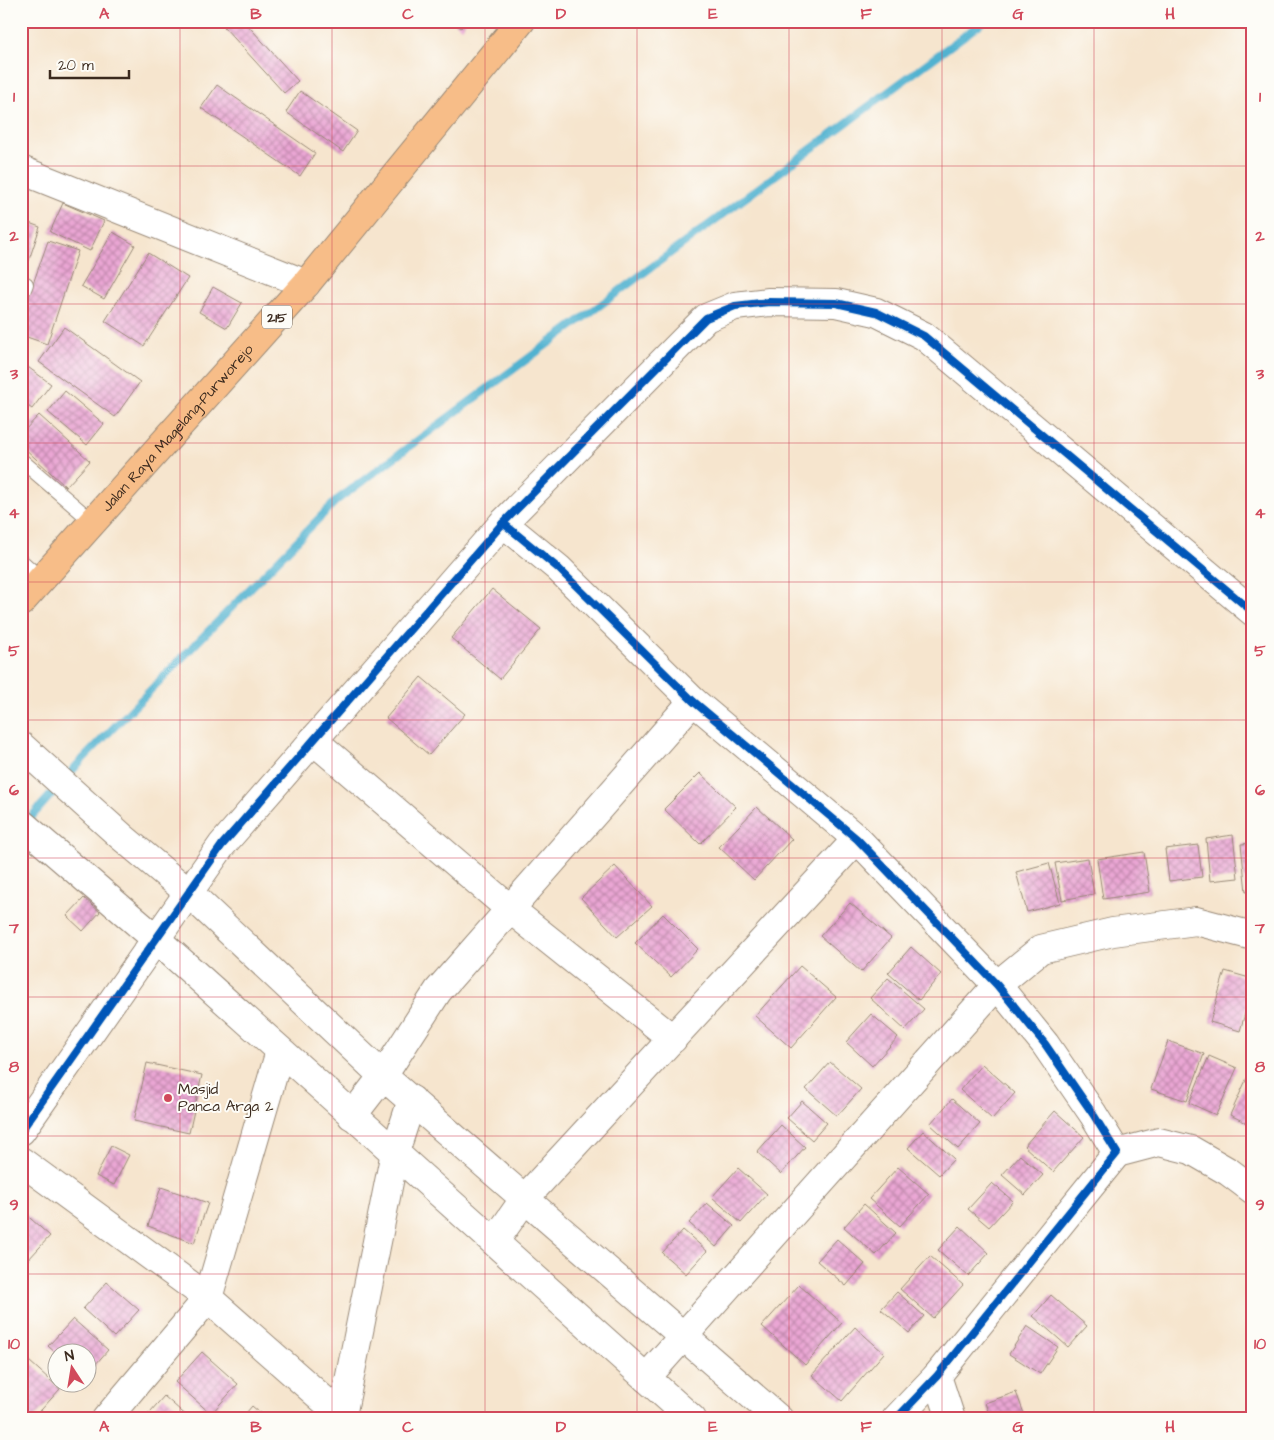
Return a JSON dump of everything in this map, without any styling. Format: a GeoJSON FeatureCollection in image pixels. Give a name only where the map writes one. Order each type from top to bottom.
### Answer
{"type":"FeatureCollection","features":[{"type":"Feature","properties":{"kind":"main road","name":"Jalan Raya Magelang-Purworejo"},"geometry":{"type":"LineString","coordinates":[[21,602],[306,284],[521,21]]}},
{"type":"Feature","properties":{"kind":"street"},"geometry":{"type":"LineString","coordinates":[[21,170],[306,284]]}},
{"type":"Feature","properties":{"kind":"street"},"geometry":{"type":"LineString","coordinates":[[21,1131],[222,845],[503,523],[706,318],[735,306],[761,303],[836,303],[876,312],[924,336],[1253,612]]}},
{"type":"Feature","properties":{"kind":"street"},"geometry":{"type":"LineString","coordinates":[[503,523],[558,568],[693,701],[858,839],[997,985],[1045,1044],[1117,1153]]}},
{"type":"Feature","properties":{"kind":"street"},"geometry":{"type":"LineString","coordinates":[[352,1116],[383,1076],[438,991],[693,701]]}},
{"type":"Feature","properties":{"kind":"street"},"geometry":{"type":"LineString","coordinates":[[313,740],[510,909],[673,1039]]}},
{"type":"Feature","properties":{"kind":"street"},"geometry":{"type":"LineString","coordinates":[[21,746],[122,837],[189,893],[383,1076],[779,1419]]}},
{"type":"Feature","properties":{"kind":"street"},"geometry":{"type":"LineString","coordinates":[[21,823],[156,939],[692,1419]]}},
{"type":"Feature","properties":{"kind":"street"},"geometry":{"type":"LineString","coordinates":[[495,1241],[525,1198],[858,839]]}},
{"type":"Feature","properties":{"kind":"street"},"geometry":{"type":"LineString","coordinates":[[646,1378],[997,985],[1041,949],[1113,932],[1196,921],[1253,936]]}},
{"type":"Feature","properties":{"kind":"street"},"geometry":{"type":"LineString","coordinates":[[106,1419],[208,1298],[280,1051]]}},
{"type":"Feature","properties":{"kind":"street"},"geometry":{"type":"LineString","coordinates":[[341,1417],[395,1152],[412,1100]]}},
{"type":"Feature","properties":{"kind":"street"},"geometry":{"type":"LineString","coordinates":[[896,1419],[937,1376],[1117,1153],[1159,1142],[1191,1150],[1229,1172],[1253,1190]]}},
{"type":"Feature","properties":{"kind":"street"},"geometry":{"type":"LineString","coordinates":[[21,1161],[208,1298],[341,1417]]}},
{"type":"Feature","properties":{"kind":"street"},"geometry":{"type":"LineString","coordinates":[[937,1376],[951,1419]]}},
{"type":"Feature","properties":{"kind":"lane"},"geometry":{"type":"LineString","coordinates":[[21,297],[26,284]]}},
{"type":"Feature","properties":{"kind":"lane"},"geometry":{"type":"LineString","coordinates":[[21,460],[93,522]]}},
{"type":"Feature","properties":{"kind":"lane"},"geometry":{"type":"LineString","coordinates":[[21,562],[42,580]]}},
{"type":"Feature","properties":{"kind":"building"},"geometry":{"type":"Polygon","coordinates":[[[230,21],[244,21],[298,81],[284,93],[224,27],[230,21]]]}},
{"type":"Feature","properties":{"kind":"building"},"geometry":{"type":"Polygon","coordinates":[[[453,21],[467,21],[461,28],[453,21]]]}},
{"type":"Feature","properties":{"kind":"building"},"geometry":{"type":"Polygon","coordinates":[[[217,85],[315,153],[300,176],[201,108],[217,85]]]}},
{"type":"Feature","properties":{"kind":"building"},"geometry":{"type":"Polygon","coordinates":[[[300,91],[357,131],[343,152],[286,112],[300,91]]]}},
{"type":"Feature","properties":{"kind":"building"},"geometry":{"type":"Polygon","coordinates":[[[63,203],[104,221],[90,251],[50,232],[63,203]]]}},
{"type":"Feature","properties":{"kind":"building"},"geometry":{"type":"Polygon","coordinates":[[[21,220],[40,227],[26,269],[21,267],[21,220]]]}},
{"type":"Feature","properties":{"kind":"building"},"geometry":{"type":"Polygon","coordinates":[[[113,232],[135,245],[104,299],[81,286],[113,232]]]}},
{"type":"Feature","properties":{"kind":"building"},"geometry":{"type":"Polygon","coordinates":[[[48,241],[78,251],[47,344],[21,335],[21,318],[48,241]]]}},
{"type":"Feature","properties":{"kind":"building"},"geometry":{"type":"Polygon","coordinates":[[[148,253],[188,278],[144,346],[105,321],[148,253]]]}},
{"type":"Feature","properties":{"kind":"building"},"geometry":{"type":"Polygon","coordinates":[[[213,287],[242,303],[227,328],[199,312],[213,287]]]}},
{"type":"Feature","properties":{"kind":"building"},"geometry":{"type":"Polygon","coordinates":[[[64,327],[140,382],[115,417],[39,362],[64,327]]]}},
{"type":"Feature","properties":{"kind":"building"},"geometry":{"type":"Polygon","coordinates":[[[21,362],[51,384],[32,409],[21,401],[21,362]]]}},
{"type":"Feature","properties":{"kind":"building"},"geometry":{"type":"Polygon","coordinates":[[[65,391],[104,424],[87,445],[48,412],[65,391]]]}},
{"type":"Feature","properties":{"kind":"building"},"geometry":{"type":"Polygon","coordinates":[[[39,415],[90,461],[66,487],[21,445],[21,434],[39,415]]]}},
{"type":"Feature","properties":{"kind":"building"},"geometry":{"type":"Polygon","coordinates":[[[492,589],[541,629],[500,679],[451,638],[492,589]]]}},
{"type":"Feature","properties":{"kind":"building"},"geometry":{"type":"Polygon","coordinates":[[[421,677],[465,714],[429,755],[386,718],[421,677]]]}},
{"type":"Feature","properties":{"kind":"building"},"geometry":{"type":"Polygon","coordinates":[[[700,773],[736,807],[700,844],[664,809],[700,773]]]}},
{"type":"Feature","properties":{"kind":"building"},"geometry":{"type":"Polygon","coordinates":[[[757,807],[792,839],[754,880],[719,847],[757,807]]]}},
{"type":"Feature","properties":{"kind":"building"},"geometry":{"type":"Polygon","coordinates":[[[1233,835],[1238,878],[1210,881],[1206,839],[1233,835]]]}},
{"type":"Feature","properties":{"kind":"building"},"geometry":{"type":"Polygon","coordinates":[[[1253,843],[1253,891],[1246,892],[1241,844],[1253,843]]]}},
{"type":"Feature","properties":{"kind":"building"},"geometry":{"type":"Polygon","coordinates":[[[1198,845],[1202,877],[1169,881],[1165,849],[1198,845]]]}},
{"type":"Feature","properties":{"kind":"building"},"geometry":{"type":"Polygon","coordinates":[[[1144,852],[1150,892],[1103,899],[1097,859],[1144,852]]]}},
{"type":"Feature","properties":{"kind":"building"},"geometry":{"type":"Polygon","coordinates":[[[1088,858],[1094,894],[1062,900],[1055,863],[1088,858]]]}},
{"type":"Feature","properties":{"kind":"building"},"geometry":{"type":"Polygon","coordinates":[[[1049,863],[1060,903],[1027,912],[1016,872],[1049,863]]]}},
{"type":"Feature","properties":{"kind":"building"},"geometry":{"type":"Polygon","coordinates":[[[615,866],[652,906],[617,937],[581,898],[615,866]]]}},
{"type":"Feature","properties":{"kind":"building"},"geometry":{"type":"Polygon","coordinates":[[[84,898],[100,912],[83,931],[67,916],[84,898]]]}},
{"type":"Feature","properties":{"kind":"building"},"geometry":{"type":"Polygon","coordinates":[[[850,903],[891,938],[861,972],[820,936],[850,903]]]}},
{"type":"Feature","properties":{"kind":"building"},"geometry":{"type":"Polygon","coordinates":[[[663,914],[698,949],[671,977],[635,943],[663,914]]]}},
{"type":"Feature","properties":{"kind":"building"},"geometry":{"type":"Polygon","coordinates":[[[911,947],[941,974],[919,1000],[888,973],[911,947]]]}},
{"type":"Feature","properties":{"kind":"building"},"geometry":{"type":"Polygon","coordinates":[[[800,966],[836,997],[791,1048],[755,1016],[800,966]]]}},
{"type":"Feature","properties":{"kind":"building"},"geometry":{"type":"Polygon","coordinates":[[[1225,971],[1253,979],[1253,986],[1240,1031],[1210,1022],[1225,971]]]}},
{"type":"Feature","properties":{"kind":"building"},"geometry":{"type":"Polygon","coordinates":[[[888,978],[924,1009],[905,1030],[870,998],[888,978]]]}},
{"type":"Feature","properties":{"kind":"building"},"geometry":{"type":"Polygon","coordinates":[[[1253,1010],[1253,1024],[1246,1019],[1253,1010]]]}},
{"type":"Feature","properties":{"kind":"building"},"geometry":{"type":"Polygon","coordinates":[[[871,1014],[898,1037],[872,1066],[846,1042],[871,1014]]]}},
{"type":"Feature","properties":{"kind":"building"},"geometry":{"type":"Polygon","coordinates":[[[1168,1041],[1204,1054],[1187,1101],[1151,1089],[1168,1041]]]}},
{"type":"Feature","properties":{"kind":"building"},"geometry":{"type":"Polygon","coordinates":[[[1209,1056],[1237,1068],[1216,1115],[1189,1103],[1209,1056]]]}},
{"type":"Feature","properties":{"kind":"building"},"geometry":{"type":"Polygon","coordinates":[[[830,1062],[861,1089],[837,1116],[806,1089],[830,1062]]]}},
{"type":"Feature","properties":{"kind":"building","name":"Masjid Panca Arga 2"},"geometry":{"type":"Polygon","coordinates":[[[147,1063],[202,1075],[189,1133],[134,1121],[147,1063]]]}},
{"type":"Feature","properties":{"kind":"building"},"geometry":{"type":"Polygon","coordinates":[[[982,1064],[1015,1093],[992,1119],[960,1090],[982,1064]]]}},
{"type":"Feature","properties":{"kind":"building"},"geometry":{"type":"Polygon","coordinates":[[[1247,1078],[1253,1080],[1253,1126],[1230,1115],[1247,1078]]]}},
{"type":"Feature","properties":{"kind":"building"},"geometry":{"type":"Polygon","coordinates":[[[952,1099],[980,1124],[958,1149],[930,1124],[952,1099]]]}},
{"type":"Feature","properties":{"kind":"building"},"geometry":{"type":"Polygon","coordinates":[[[802,1101],[827,1123],[812,1140],[787,1118],[802,1101]]]}},
{"type":"Feature","properties":{"kind":"building"},"geometry":{"type":"Polygon","coordinates":[[[1055,1111],[1084,1137],[1053,1172],[1024,1146],[1055,1111]]]}},
{"type":"Feature","properties":{"kind":"building"},"geometry":{"type":"Polygon","coordinates":[[[781,1125],[805,1147],[781,1174],[757,1152],[781,1125]]]}},
{"type":"Feature","properties":{"kind":"building"},"geometry":{"type":"Polygon","coordinates":[[[923,1131],[954,1159],[939,1175],[908,1148],[923,1131]]]}},
{"type":"Feature","properties":{"kind":"building"},"geometry":{"type":"Polygon","coordinates":[[[111,1146],[129,1155],[114,1185],[96,1176],[111,1146]]]}},
{"type":"Feature","properties":{"kind":"building"},"geometry":{"type":"Polygon","coordinates":[[[1020,1155],[1043,1175],[1025,1195],[1002,1175],[1020,1155]]]}},
{"type":"Feature","properties":{"kind":"building"},"geometry":{"type":"Polygon","coordinates":[[[898,1167],[929,1194],[900,1226],[869,1199],[898,1167]]]}},
{"type":"Feature","properties":{"kind":"building"},"geometry":{"type":"Polygon","coordinates":[[[738,1168],[767,1194],[741,1223],[712,1197],[738,1168]]]}},
{"type":"Feature","properties":{"kind":"building"},"geometry":{"type":"Polygon","coordinates":[[[992,1183],[1013,1201],[989,1227],[968,1209],[992,1183]]]}},
{"type":"Feature","properties":{"kind":"building"},"geometry":{"type":"Polygon","coordinates":[[[161,1187],[208,1203],[194,1243],[148,1226],[161,1187]]]}},
{"type":"Feature","properties":{"kind":"building"},"geometry":{"type":"Polygon","coordinates":[[[707,1203],[734,1226],[716,1247],[689,1223],[707,1203]]]}},
{"type":"Feature","properties":{"kind":"building"},"geometry":{"type":"Polygon","coordinates":[[[864,1204],[896,1233],[876,1255],[844,1227],[864,1204]]]}},
{"type":"Feature","properties":{"kind":"building"},"geometry":{"type":"Polygon","coordinates":[[[21,1210],[50,1236],[28,1260],[21,1255],[21,1210]]]}},
{"type":"Feature","properties":{"kind":"building"},"geometry":{"type":"Polygon","coordinates":[[[960,1226],[989,1253],[968,1276],[938,1250],[960,1226]]]}},
{"type":"Feature","properties":{"kind":"building"},"geometry":{"type":"Polygon","coordinates":[[[683,1230],[707,1251],[686,1274],[662,1253],[683,1230]]]}},
{"type":"Feature","properties":{"kind":"building"},"geometry":{"type":"Polygon","coordinates":[[[837,1239],[865,1264],[846,1286],[817,1261],[837,1239]]]}},
{"type":"Feature","properties":{"kind":"building"},"geometry":{"type":"Polygon","coordinates":[[[930,1256],[963,1285],[933,1318],[900,1289],[930,1256]]]}},
{"type":"Feature","properties":{"kind":"building"},"geometry":{"type":"Polygon","coordinates":[[[107,1282],[139,1310],[114,1337],[83,1309],[107,1282]]]}},
{"type":"Feature","properties":{"kind":"building"},"geometry":{"type":"Polygon","coordinates":[[[799,1285],[842,1323],[805,1365],[762,1326],[799,1285]]]}},
{"type":"Feature","properties":{"kind":"building"},"geometry":{"type":"Polygon","coordinates":[[[897,1292],[924,1316],[909,1333],[881,1309],[897,1292]]]}},
{"type":"Feature","properties":{"kind":"building"},"geometry":{"type":"Polygon","coordinates":[[[1051,1295],[1087,1326],[1068,1347],[1033,1316],[1051,1295]]]}},
{"type":"Feature","properties":{"kind":"building"},"geometry":{"type":"Polygon","coordinates":[[[73,1319],[108,1350],[98,1362],[98,1342],[52,1342],[73,1319]]]}},
{"type":"Feature","properties":{"kind":"building"},"geometry":{"type":"Polygon","coordinates":[[[1027,1326],[1058,1347],[1040,1374],[1009,1354],[1027,1326]]]}},
{"type":"Feature","properties":{"kind":"building"},"geometry":{"type":"Polygon","coordinates":[[[855,1327],[884,1353],[842,1401],[812,1375],[855,1327]]]}},
{"type":"Feature","properties":{"kind":"building"},"geometry":{"type":"Polygon","coordinates":[[[202,1352],[238,1384],[211,1414],[175,1382],[202,1352]]]}},
{"type":"Feature","properties":{"kind":"building"},"geometry":{"type":"Polygon","coordinates":[[[29,1361],[48,1378],[48,1392],[57,1392],[33,1419],[21,1419],[21,1370],[29,1361]]]}},
{"type":"Feature","properties":{"kind":"building"},"geometry":{"type":"Polygon","coordinates":[[[1016,1392],[1026,1419],[991,1419],[985,1403],[1016,1392]]]}},
{"type":"Feature","properties":{"kind":"building"},"geometry":{"type":"Polygon","coordinates":[[[164,1396],[190,1419],[144,1419],[164,1396]]]}},
{"type":"Feature","properties":{"kind":"building"},"geometry":{"type":"Polygon","coordinates":[[[252,1406],[267,1419],[241,1419],[252,1406]]]}},
{"type":"Feature","properties":{"kind":"waterway"},"geometry":{"type":"LineString","coordinates":[[26,823],[78,764],[337,500],[984,21]]}},
{"type":"Feature","properties":{"kind":"cycle path"},"geometry":{"type":"LineString","coordinates":[[21,1131],[222,845],[503,523],[706,318],[735,306],[769,302],[836,303],[876,312],[924,336],[1253,612]]}},
{"type":"Feature","properties":{"kind":"cycle path"},"geometry":{"type":"LineString","coordinates":[[503,523],[558,568],[693,701],[857,839],[997,985],[1045,1044],[1117,1153],[937,1376],[896,1419]]}},
{"type":"Feature","properties":{"kind":"place","name":"Masjid Panca Arga 2"},"geometry":{"type":"Point","coordinates":[168,1098]}}]}
